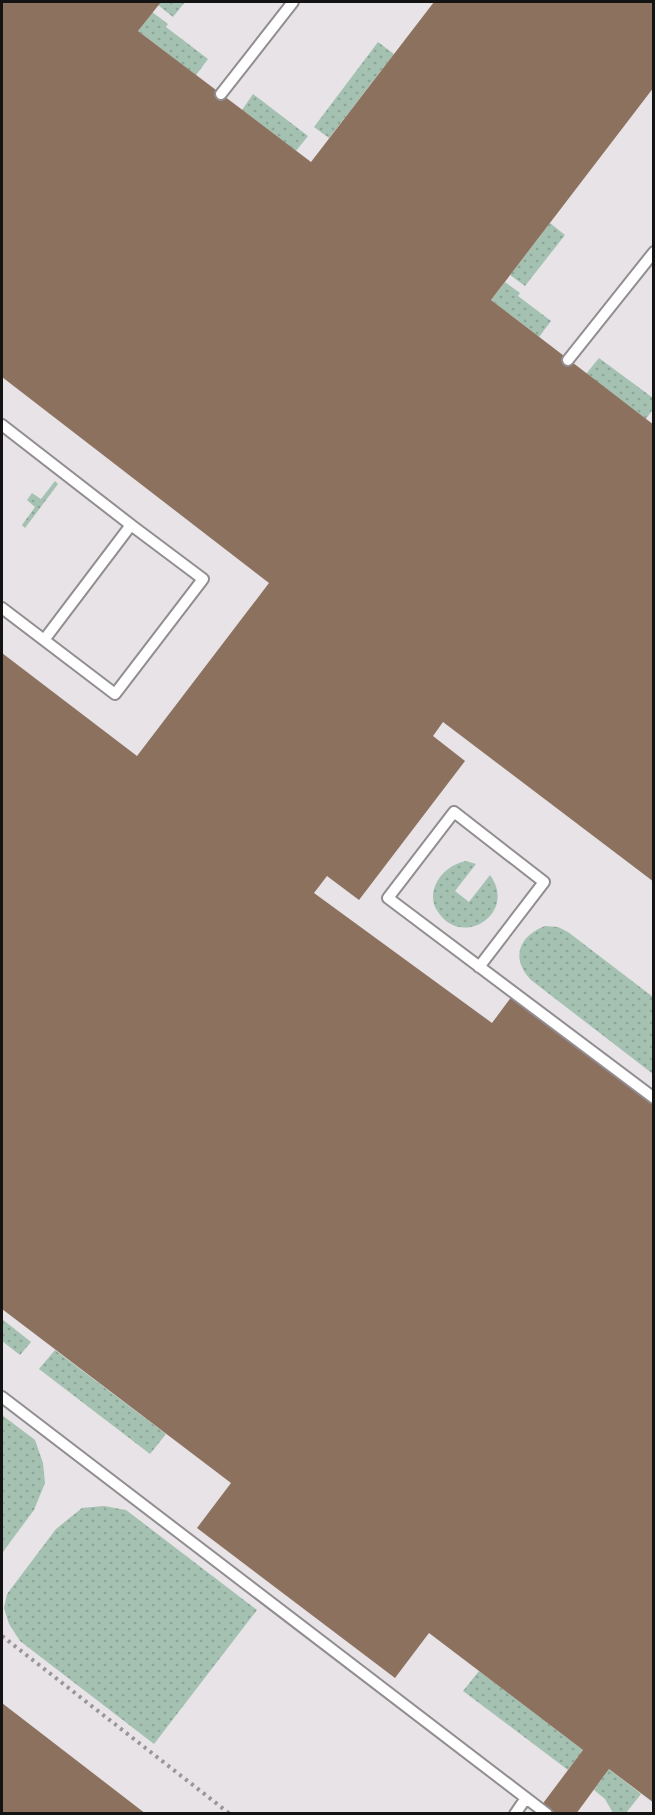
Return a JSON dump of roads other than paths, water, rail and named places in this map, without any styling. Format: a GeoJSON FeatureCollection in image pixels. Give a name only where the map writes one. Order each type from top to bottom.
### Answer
{"type":"FeatureCollection","features":[{"type":"Feature","properties":{"kind":"lane"},"geometry":{"type":"LineString","coordinates":[[221,94],[293,2]]}},
{"type":"Feature","properties":{"kind":"lane"},"geometry":{"type":"LineString","coordinates":[[568,360],[654,252]]}},
{"type":"Feature","properties":{"kind":"lane"},"geometry":{"type":"LineString","coordinates":[[2,425],[203,579],[115,694],[2,608]]}},
{"type":"Feature","properties":{"kind":"lane"},"geometry":{"type":"LineString","coordinates":[[44,640],[131,525]]}},
{"type":"Feature","properties":{"kind":"lane"},"geometry":{"type":"LineString","coordinates":[[479,967],[544,882],[454,812],[388,898],[479,967],[654,1098]]}},
{"type":"Feature","properties":{"kind":"lane"},"geometry":{"type":"LineString","coordinates":[[2,1397],[546,1814]]}},
{"type":"Feature","properties":{"kind":"lane"},"geometry":{"type":"LineString","coordinates":[[515,1814],[526,1798]]}}]}
